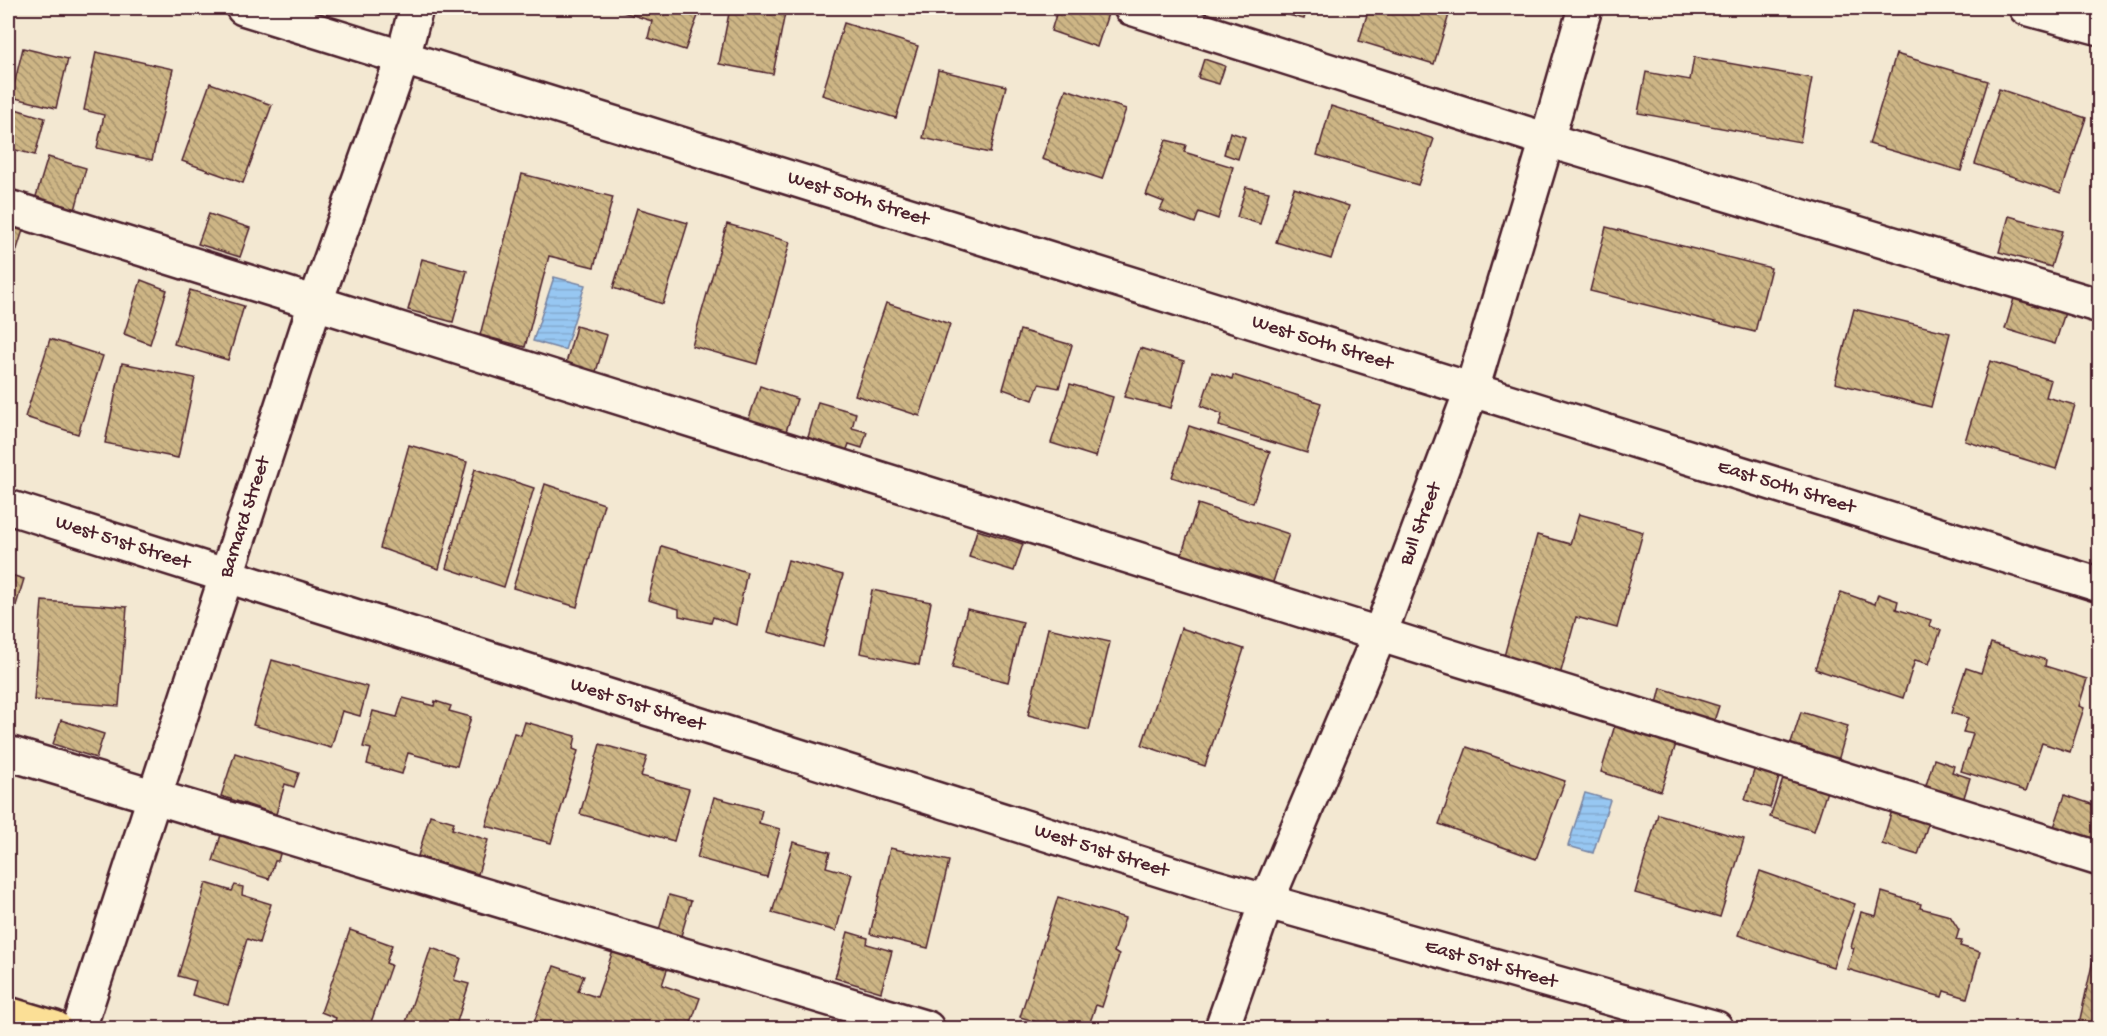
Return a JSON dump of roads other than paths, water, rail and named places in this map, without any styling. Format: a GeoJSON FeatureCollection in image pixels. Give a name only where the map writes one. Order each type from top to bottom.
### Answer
{"type":"FeatureCollection","features":[{"type":"Feature","properties":{"kind":"main road"},"geometry":{"type":"LineString","coordinates":[[8,1014],[55,1029]]}},
{"type":"Feature","properties":{"kind":"street","name":"West 50th Street"},"geometry":{"type":"LineString","coordinates":[[243,8],[1472,389]]}},
{"type":"Feature","properties":{"kind":"street","name":"Barnard Street"},"geometry":{"type":"LineString","coordinates":[[79,1029],[316,301],[403,57],[416,8]]}},
{"type":"Feature","properties":{"kind":"street"},"geometry":{"type":"LineString","coordinates":[[1131,8],[1547,140],[2100,306]]}},
{"type":"Feature","properties":{"kind":"street","name":"Bull Street"},"geometry":{"type":"LineString","coordinates":[[1222,1029],[1266,903],[1380,636],[1472,389],[1585,8]]}},
{"type":"Feature","properties":{"kind":"street"},"geometry":{"type":"LineString","coordinates":[[2026,8],[2100,28]]}},
{"type":"Feature","properties":{"kind":"street"},"geometry":{"type":"LineString","coordinates":[[8,207],[316,301],[1380,636],[2100,859]]}},
{"type":"Feature","properties":{"kind":"street","name":"East 50th Street"},"geometry":{"type":"LineString","coordinates":[[1472,389],[2100,585]]}},
{"type":"Feature","properties":{"kind":"street","name":"West 51st Street"},"geometry":{"type":"LineString","coordinates":[[8,507],[1266,903]]}},
{"type":"Feature","properties":{"kind":"street"},"geometry":{"type":"LineString","coordinates":[[8,753],[927,1029]]}},
{"type":"Feature","properties":{"kind":"street","name":"East 51st Street"},"geometry":{"type":"LineString","coordinates":[[1266,903],[1716,1029]]}},
{"type":"Feature","properties":{"kind":"water"},"geometry":{"type":"Polygon","coordinates":[[[554,277],[585,285],[565,350],[533,341],[554,277]]]}},
{"type":"Feature","properties":{"kind":"water"},"geometry":{"type":"Polygon","coordinates":[[[1585,793],[1610,800],[1593,853],[1568,846],[1585,793]]]}}]}
